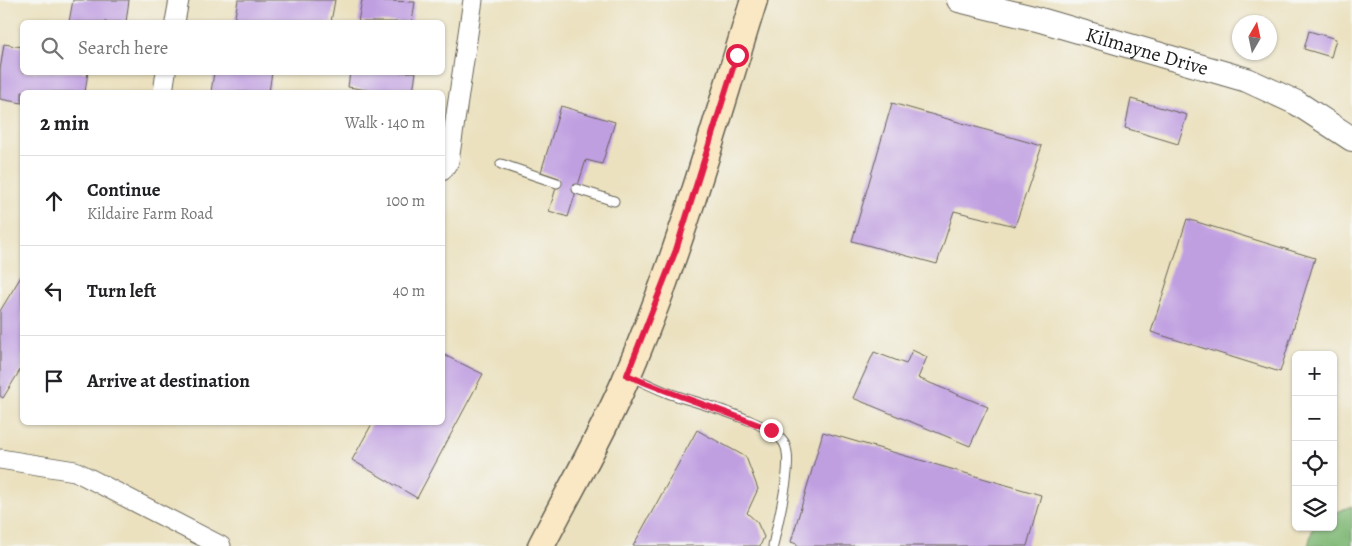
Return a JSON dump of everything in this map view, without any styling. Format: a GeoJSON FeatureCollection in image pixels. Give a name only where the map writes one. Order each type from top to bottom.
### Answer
{"type":"FeatureCollection","features":[{"type":"Feature","properties":{"kind":"main road"},"geometry":{"type":"LineString","coordinates":[[541,546],[627,375],[676,250],[754,0]]}},
{"type":"Feature","properties":{"kind":"street"},"geometry":{"type":"LineString","coordinates":[[175,20],[179,0]]}},
{"type":"Feature","properties":{"kind":"street"},"geometry":{"type":"LineString","coordinates":[[445,167],[449,161],[473,0]]}},
{"type":"Feature","properties":{"kind":"street","name":"Kilmayne Drive"},"geometry":{"type":"LineString","coordinates":[[959,0],[1037,20],[1246,80],[1297,103],[1352,139]]}},
{"type":"Feature","properties":{"kind":"street"},"geometry":{"type":"LineString","coordinates":[[163,90],[166,75]]}},
{"type":"Feature","properties":{"kind":"street"},"geometry":{"type":"LineString","coordinates":[[0,459],[75,471],[221,546]]}},
{"type":"Feature","properties":{"kind":"lane"},"geometry":{"type":"LineString","coordinates":[[500,164],[557,183]]}},
{"type":"Feature","properties":{"kind":"lane"},"geometry":{"type":"LineString","coordinates":[[577,189],[614,200]]}},
{"type":"Feature","properties":{"kind":"lane"},"geometry":{"type":"LineString","coordinates":[[627,375],[668,393],[741,417],[771,430],[785,444],[788,468],[773,546]]}},
{"type":"Feature","properties":{"kind":"green space"},"geometry":{"type":"Polygon","coordinates":[[[1352,506],[1352,546],[1308,546],[1312,531],[1337,531],[1337,512],[1352,506]]]}},
{"type":"Feature","properties":{"kind":"building"},"geometry":{"type":"Polygon","coordinates":[[[73,0],[129,0],[126,20],[69,20],[73,0]]]}},
{"type":"Feature","properties":{"kind":"building"},"geometry":{"type":"Polygon","coordinates":[[[238,0],[335,0],[331,20],[234,20],[238,0]]]}},
{"type":"Feature","properties":{"kind":"building"},"geometry":{"type":"Polygon","coordinates":[[[362,0],[415,2],[412,20],[358,20],[362,0]]]}},
{"type":"Feature","properties":{"kind":"building"},"geometry":{"type":"Polygon","coordinates":[[[1309,31],[1336,39],[1331,57],[1304,49],[1309,31]]]}},
{"type":"Feature","properties":{"kind":"building"},"geometry":{"type":"Polygon","coordinates":[[[4,44],[20,47],[20,75],[88,75],[85,90],[20,90],[20,103],[0,99],[0,70],[4,44]]]}},
{"type":"Feature","properties":{"kind":"building"},"geometry":{"type":"Polygon","coordinates":[[[214,75],[272,75],[269,90],[211,90],[214,75]]]}},
{"type":"Feature","properties":{"kind":"building"},"geometry":{"type":"Polygon","coordinates":[[[350,75],[416,75],[413,90],[367,90],[348,87],[350,75]]]}},
{"type":"Feature","properties":{"kind":"building"},"geometry":{"type":"Polygon","coordinates":[[[1131,99],[1187,115],[1178,144],[1125,128],[1131,99]]]}},
{"type":"Feature","properties":{"kind":"building"},"geometry":{"type":"Polygon","coordinates":[[[892,103],[1042,146],[1015,226],[954,211],[937,264],[852,241],[892,103]]]}},
{"type":"Feature","properties":{"kind":"building"},"geometry":{"type":"Polygon","coordinates":[[[561,106],[615,122],[602,164],[586,160],[568,217],[549,211],[559,178],[541,172],[561,106]]]}},
{"type":"Feature","properties":{"kind":"building"},"geometry":{"type":"Polygon","coordinates":[[[1187,219],[1315,258],[1280,372],[1151,332],[1187,219]]]}},
{"type":"Feature","properties":{"kind":"building"},"geometry":{"type":"Polygon","coordinates":[[[20,278],[20,370],[3,398],[0,396],[0,311],[20,278]]]}},
{"type":"Feature","properties":{"kind":"building"},"geometry":{"type":"Polygon","coordinates":[[[912,350],[927,357],[918,378],[988,407],[970,446],[853,398],[874,352],[906,364],[912,350]]]}},
{"type":"Feature","properties":{"kind":"building"},"geometry":{"type":"Polygon","coordinates":[[[445,355],[483,374],[417,498],[352,460],[371,425],[445,425],[445,355]]]}},
{"type":"Feature","properties":{"kind":"building"},"geometry":{"type":"Polygon","coordinates":[[[697,430],[746,457],[758,489],[747,513],[757,522],[764,537],[760,546],[633,546],[697,430]]]}},
{"type":"Feature","properties":{"kind":"building"},"geometry":{"type":"Polygon","coordinates":[[[823,432],[1041,495],[1027,546],[797,546],[797,544],[791,542],[823,432]]]}},
{"type":"Feature","properties":{"kind":"route"},"geometry":{"type":"LineString","coordinates":[[737,55],[676,250],[627,375],[668,393],[741,417],[771,430]]}}]}
